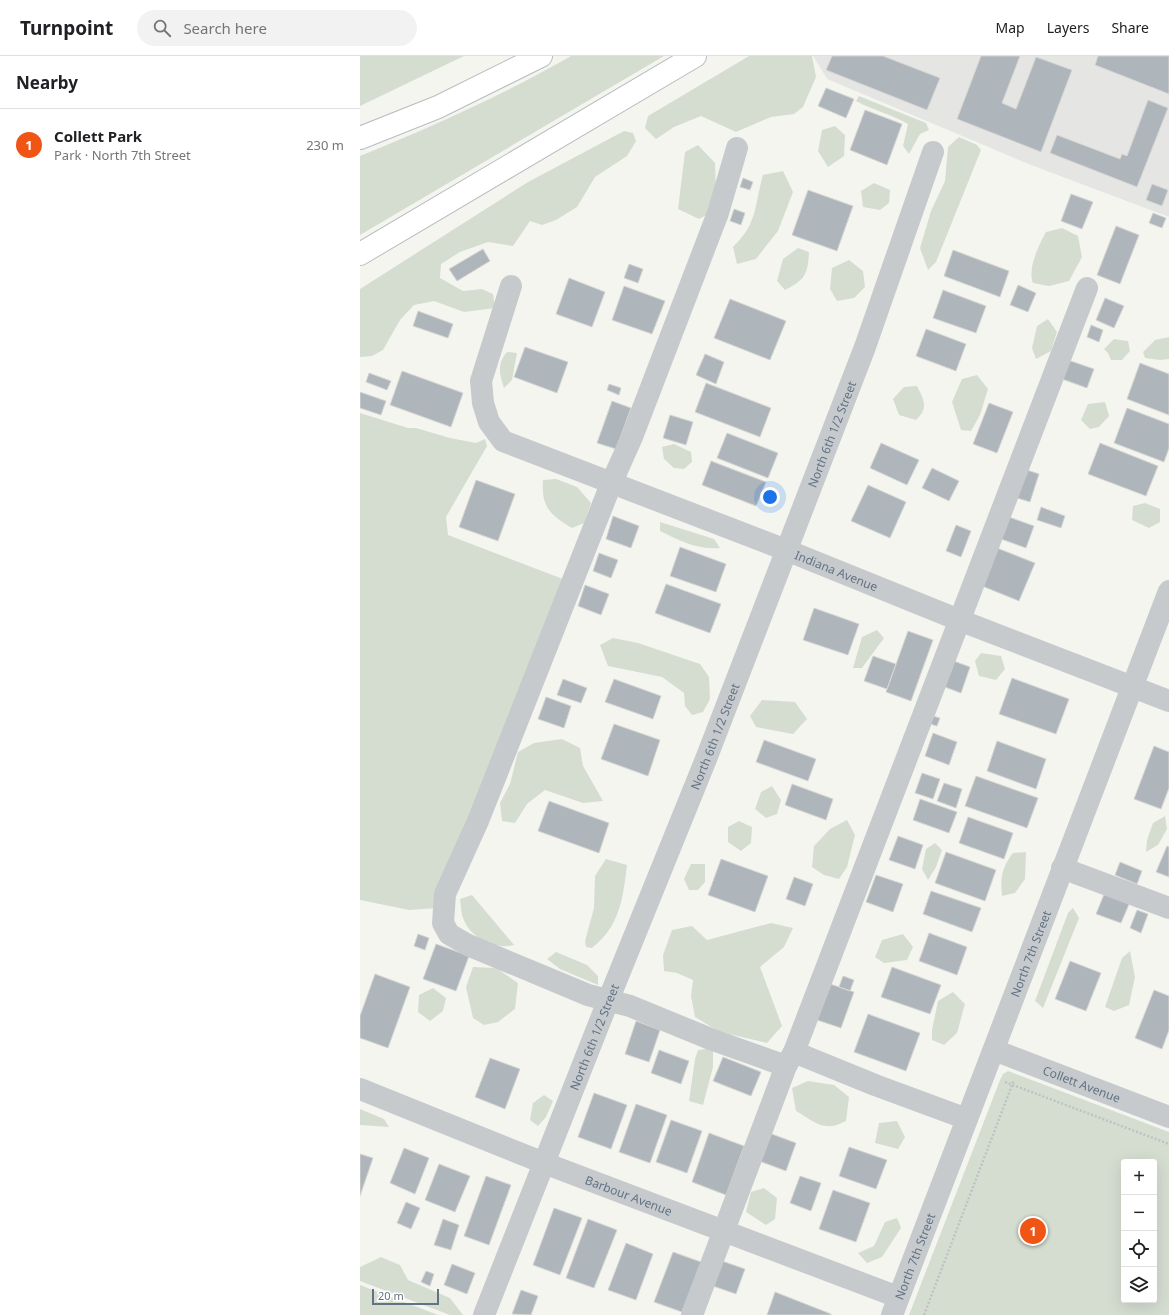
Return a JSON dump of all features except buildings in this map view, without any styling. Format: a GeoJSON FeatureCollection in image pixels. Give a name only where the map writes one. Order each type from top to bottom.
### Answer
{"type":"FeatureCollection","features":[{"type":"Feature","properties":{"kind":"main road"},"geometry":{"type":"LineString","coordinates":[[360,138],[438,107],[541,56]]}},
{"type":"Feature","properties":{"kind":"main road"},"geometry":{"type":"LineString","coordinates":[[360,254],[695,56]]}},
{"type":"Feature","properties":{"kind":"street"},"geometry":{"type":"LineString","coordinates":[[737,148],[718,213],[632,438],[611,484],[478,820],[445,894],[442,923],[449,934],[468,945],[588,995],[630,1006],[713,1040],[790,1059],[875,1084],[967,1118]]}},
{"type":"Feature","properties":{"kind":"street","name":"North 6th 1/2 Street"},"geometry":{"type":"LineString","coordinates":[[484,1315],[608,1001],[706,759],[865,347],[932,152]]}},
{"type":"Feature","properties":{"kind":"street","name":"Indiana Avenue"},"geometry":{"type":"LineString","coordinates":[[511,286],[481,381],[483,403],[489,422],[503,441],[611,484],[786,550],[959,620],[1169,702]]}},
{"type":"Feature","properties":{"kind":"street"},"geometry":{"type":"LineString","coordinates":[[692,1315],[1087,288]]}},
{"type":"Feature","properties":{"kind":"street","name":"North 7th Street"},"geometry":{"type":"LineString","coordinates":[[895,1306],[1169,591]]}},
{"type":"Feature","properties":{"kind":"street"},"geometry":{"type":"LineString","coordinates":[[1062,868],[1169,908]]}},
{"type":"Feature","properties":{"kind":"street","name":"Collett Avenue"},"geometry":{"type":"LineString","coordinates":[[994,1050],[1169,1117]]}},
{"type":"Feature","properties":{"kind":"street","name":"Barbour Avenue"},"geometry":{"type":"LineString","coordinates":[[360,1089],[544,1163],[724,1232],[895,1306]]}},
{"type":"Feature","properties":{"kind":"path"},"geometry":{"type":"LineString","coordinates":[[924,1315],[1022,1061]]}},
{"type":"Feature","properties":{"kind":"path"},"geometry":{"type":"LineString","coordinates":[[984,1074],[1169,1144]]}},
{"type":"Feature","properties":{"kind":"shaded area"},"geometry":{"type":"Polygon","coordinates":[[[360,56],[464,56],[360,106],[360,56]]]}},
{"type":"Feature","properties":{"kind":"shaded area"},"geometry":{"type":"Polygon","coordinates":[[[571,56],[664,56],[360,235],[360,156],[467,110],[571,56]]]}},
{"type":"Feature","properties":{"kind":"shaded area"},"geometry":{"type":"Polygon","coordinates":[[[749,56],[812,56],[816,77],[803,107],[794,114],[771,117],[736,132],[701,116],[674,127],[656,139],[645,128],[648,116],[749,56]]]}},
{"type":"Feature","properties":{"kind":"shaded area"},"geometry":{"type":"Polygon","coordinates":[[[813,56],[1169,56],[1169,217],[1031,165],[827,79],[813,56]]]}},
{"type":"Feature","properties":{"kind":"shaded area"},"geometry":{"type":"Polygon","coordinates":[[[859,96],[926,123],[929,130],[920,134],[909,154],[903,146],[908,124],[856,101],[859,96]]]}},
{"type":"Feature","properties":{"kind":"shaded area"},"geometry":{"type":"Polygon","coordinates":[[[835,126],[845,135],[844,156],[828,167],[818,151],[822,130],[835,126]]]}},
{"type":"Feature","properties":{"kind":"shaded area"},"geometry":{"type":"Polygon","coordinates":[[[624,131],[633,133],[636,141],[627,156],[595,177],[577,207],[556,220],[542,225],[530,221],[513,246],[488,242],[460,252],[441,264],[440,278],[463,291],[482,289],[493,294],[495,308],[464,312],[434,301],[414,305],[400,320],[383,350],[372,356],[360,357],[360,289],[528,182],[624,131]]]}},
{"type":"Feature","properties":{"kind":"shaded area"},"geometry":{"type":"Polygon","coordinates":[[[959,137],[977,145],[981,150],[936,262],[928,270],[920,248],[931,211],[945,181],[948,147],[959,137]]]}},
{"type":"Feature","properties":{"kind":"shaded area"},"geometry":{"type":"Polygon","coordinates":[[[698,145],[715,163],[716,191],[712,212],[699,219],[678,209],[685,152],[698,145]]]}},
{"type":"Feature","properties":{"kind":"shaded area"},"geometry":{"type":"Polygon","coordinates":[[[783,171],[793,192],[778,231],[756,259],[737,264],[733,247],[747,230],[751,222],[763,175],[783,171]]]}},
{"type":"Feature","properties":{"kind":"shaded area"},"geometry":{"type":"Polygon","coordinates":[[[874,183],[890,190],[889,203],[880,210],[863,207],[861,191],[874,183]]]}},
{"type":"Feature","properties":{"kind":"shaded area"},"geometry":{"type":"Polygon","coordinates":[[[1062,228],[1078,236],[1082,257],[1069,281],[1049,286],[1033,283],[1033,264],[1043,237],[1046,232],[1062,228]]]}},
{"type":"Feature","properties":{"kind":"shaded area"},"geometry":{"type":"Polygon","coordinates":[[[798,248],[809,252],[808,266],[804,276],[797,283],[785,290],[777,281],[783,259],[798,248]]]}},
{"type":"Feature","properties":{"kind":"shaded area"},"geometry":{"type":"Polygon","coordinates":[[[849,260],[863,271],[865,287],[854,298],[837,301],[830,289],[832,268],[849,260]]]}},
{"type":"Feature","properties":{"kind":"shaded area"},"geometry":{"type":"Polygon","coordinates":[[[1048,319],[1057,332],[1051,351],[1036,359],[1032,348],[1037,326],[1048,319]]]}},
{"type":"Feature","properties":{"kind":"shaded area"},"geometry":{"type":"Polygon","coordinates":[[[1169,337],[1169,359],[1160,360],[1145,358],[1143,352],[1155,340],[1169,337]]]}},
{"type":"Feature","properties":{"kind":"shaded area"},"geometry":{"type":"Polygon","coordinates":[[[1114,339],[1128,341],[1130,351],[1122,360],[1111,360],[1108,353],[1104,349],[1114,339]]]}},
{"type":"Feature","properties":{"kind":"shaded area"},"geometry":{"type":"Polygon","coordinates":[[[507,352],[517,353],[512,380],[504,388],[501,378],[500,365],[507,352]]]}},
{"type":"Feature","properties":{"kind":"shaded area"},"geometry":{"type":"Polygon","coordinates":[[[977,375],[988,389],[980,415],[971,431],[961,430],[952,402],[962,379],[977,375]]]}},
{"type":"Feature","properties":{"kind":"shaded area"},"geometry":{"type":"Polygon","coordinates":[[[917,386],[924,404],[923,412],[916,420],[899,415],[893,399],[904,387],[917,386]]]}},
{"type":"Feature","properties":{"kind":"shaded area"},"geometry":{"type":"Polygon","coordinates":[[[1105,402],[1109,416],[1099,427],[1090,429],[1081,420],[1088,404],[1105,402]]]}},
{"type":"Feature","properties":{"kind":"shaded area"},"geometry":{"type":"Polygon","coordinates":[[[360,413],[408,428],[416,428],[450,438],[476,443],[485,439],[487,446],[446,517],[448,535],[568,581],[437,908],[409,910],[360,900],[360,413]]]}},
{"type":"Feature","properties":{"kind":"shaded area"},"geometry":{"type":"Polygon","coordinates":[[[674,444],[691,452],[692,462],[684,469],[674,468],[664,459],[662,447],[674,444]]]}},
{"type":"Feature","properties":{"kind":"shaded area"},"geometry":{"type":"Polygon","coordinates":[[[556,479],[577,487],[591,503],[584,523],[572,528],[558,519],[548,509],[545,504],[543,480],[556,479]]]}},
{"type":"Feature","properties":{"kind":"shaded area"},"geometry":{"type":"Polygon","coordinates":[[[1145,503],[1160,509],[1160,522],[1149,528],[1132,520],[1133,506],[1145,503]]]}},
{"type":"Feature","properties":{"kind":"shaded area"},"geometry":{"type":"Polygon","coordinates":[[[660,522],[714,539],[720,548],[704,548],[682,541],[660,531],[660,522]]]}},
{"type":"Feature","properties":{"kind":"shaded area"},"geometry":{"type":"Polygon","coordinates":[[[877,630],[884,638],[862,668],[853,668],[862,637],[877,630]]]}},
{"type":"Feature","properties":{"kind":"shaded area"},"geometry":{"type":"Polygon","coordinates":[[[613,638],[638,643],[700,664],[709,677],[710,699],[703,712],[692,715],[685,706],[684,693],[662,677],[608,666],[600,645],[613,638]]]}},
{"type":"Feature","properties":{"kind":"shaded area"},"geometry":{"type":"Polygon","coordinates":[[[981,653],[1001,656],[1005,669],[996,680],[979,676],[975,661],[981,653]]]}},
{"type":"Feature","properties":{"kind":"shaded area"},"geometry":{"type":"Polygon","coordinates":[[[762,700],[795,702],[807,719],[793,734],[756,727],[750,716],[762,700]]]}},
{"type":"Feature","properties":{"kind":"shaded area"},"geometry":{"type":"Polygon","coordinates":[[[562,739],[580,748],[583,766],[603,801],[583,803],[545,790],[527,804],[515,823],[502,821],[500,803],[510,784],[518,752],[534,743],[562,739]]]}},
{"type":"Feature","properties":{"kind":"shaded area"},"geometry":{"type":"Polygon","coordinates":[[[772,786],[781,800],[777,814],[766,818],[755,809],[761,792],[772,786]]]}},
{"type":"Feature","properties":{"kind":"shaded area"},"geometry":{"type":"Polygon","coordinates":[[[1165,816],[1167,829],[1158,845],[1146,852],[1147,840],[1153,823],[1165,816]]]}},
{"type":"Feature","properties":{"kind":"shaded area"},"geometry":{"type":"Polygon","coordinates":[[[847,820],[855,835],[847,867],[839,879],[824,875],[812,867],[814,846],[830,829],[847,820]]]}},
{"type":"Feature","properties":{"kind":"shaded area"},"geometry":{"type":"Polygon","coordinates":[[[739,821],[752,827],[751,843],[741,851],[728,842],[728,827],[739,821]]]}},
{"type":"Feature","properties":{"kind":"shaded area"},"geometry":{"type":"Polygon","coordinates":[[[935,843],[942,850],[936,867],[928,880],[922,869],[926,849],[935,843]]]}},
{"type":"Feature","properties":{"kind":"shaded area"},"geometry":{"type":"Polygon","coordinates":[[[1026,852],[1025,879],[1015,893],[1002,896],[1001,884],[1006,863],[1013,853],[1026,852]]]}},
{"type":"Feature","properties":{"kind":"shaded area"},"geometry":{"type":"Polygon","coordinates":[[[606,859],[627,865],[622,900],[609,930],[592,948],[586,947],[585,941],[594,908],[595,876],[606,859]]]}},
{"type":"Feature","properties":{"kind":"shaded area"},"geometry":{"type":"Polygon","coordinates":[[[691,864],[705,864],[705,882],[698,890],[689,890],[684,879],[691,864]]]}},
{"type":"Feature","properties":{"kind":"shaded area"},"geometry":{"type":"Polygon","coordinates":[[[472,895],[514,945],[499,946],[491,944],[477,937],[471,931],[463,918],[460,899],[472,895]]]}},
{"type":"Feature","properties":{"kind":"shaded area"},"geometry":{"type":"Polygon","coordinates":[[[1073,908],[1079,918],[1043,1008],[1035,1001],[1068,913],[1073,908]]]}},
{"type":"Feature","properties":{"kind":"shaded area"},"geometry":{"type":"Polygon","coordinates":[[[771,923],[793,928],[784,947],[760,967],[782,1026],[767,1043],[720,1032],[695,1017],[691,996],[693,980],[677,973],[664,971],[663,955],[672,930],[692,926],[707,940],[771,923]]]}},
{"type":"Feature","properties":{"kind":"shaded area"},"geometry":{"type":"Polygon","coordinates":[[[903,934],[913,947],[907,960],[884,963],[875,957],[882,940],[903,934]]]}},
{"type":"Feature","properties":{"kind":"shaded area"},"geometry":{"type":"Polygon","coordinates":[[[1130,951],[1135,977],[1129,1005],[1114,1011],[1105,1007],[1122,958],[1130,951]]]}},
{"type":"Feature","properties":{"kind":"shaded area"},"geometry":{"type":"Polygon","coordinates":[[[556,952],[587,965],[598,976],[598,985],[560,969],[547,959],[556,952]]]}},
{"type":"Feature","properties":{"kind":"shaded area"},"geometry":{"type":"Polygon","coordinates":[[[473,967],[496,968],[518,983],[515,1009],[498,1022],[484,1025],[473,1018],[466,987],[473,967]]]}},
{"type":"Feature","properties":{"kind":"shaded area"},"geometry":{"type":"Polygon","coordinates":[[[433,988],[446,998],[443,1011],[430,1021],[418,1012],[419,995],[433,988]]]}},
{"type":"Feature","properties":{"kind":"shaded area"},"geometry":{"type":"Polygon","coordinates":[[[953,992],[965,1004],[957,1033],[944,1045],[932,1040],[932,1030],[938,1001],[953,992]]]}},
{"type":"Feature","properties":{"kind":"shaded area"},"geometry":{"type":"Polygon","coordinates":[[[713,1048],[713,1067],[703,1105],[689,1101],[695,1059],[698,1050],[713,1048]]]}},
{"type":"Feature","properties":{"kind":"shaded area"},"geometry":{"type":"Polygon","coordinates":[[[1008,1071],[1169,1132],[1169,1315],[909,1315],[1003,1074],[1008,1071]]]}},
{"type":"Feature","properties":{"kind":"shaded area"},"geometry":{"type":"Polygon","coordinates":[[[808,1081],[834,1085],[849,1097],[846,1121],[832,1126],[820,1125],[796,1111],[792,1088],[808,1081]]]}},
{"type":"Feature","properties":{"kind":"shaded area"},"geometry":{"type":"Polygon","coordinates":[[[544,1095],[553,1101],[546,1117],[538,1126],[530,1120],[533,1103],[544,1095]]]}},
{"type":"Feature","properties":{"kind":"shaded area"},"geometry":{"type":"Polygon","coordinates":[[[360,1109],[384,1119],[389,1127],[360,1125],[360,1109]]]}},
{"type":"Feature","properties":{"kind":"shaded area"},"geometry":{"type":"Polygon","coordinates":[[[897,1121],[905,1137],[898,1149],[875,1143],[879,1123],[897,1121]]]}},
{"type":"Feature","properties":{"kind":"shaded area"},"geometry":{"type":"Polygon","coordinates":[[[764,1188],[777,1198],[775,1219],[766,1225],[746,1212],[751,1192],[764,1188]]]}},
{"type":"Feature","properties":{"kind":"shaded area"},"geometry":{"type":"Polygon","coordinates":[[[897,1218],[901,1228],[882,1257],[867,1263],[858,1253],[874,1246],[885,1222],[897,1218]]]}},
{"type":"Feature","properties":{"kind":"shaded area"},"geometry":{"type":"Polygon","coordinates":[[[381,1257],[400,1265],[408,1280],[450,1298],[463,1315],[450,1315],[360,1281],[360,1267],[381,1257]]]}},
{"type":"Feature","properties":{"kind":"shaded area"},"geometry":{"type":"Polygon","coordinates":[[[360,1285],[438,1315],[360,1315],[360,1285]]]}},
{"type":"Feature","properties":{"kind":"place","name":"Collett Park"},"geometry":{"type":"Point","coordinates":[1033,1231]}}]}
